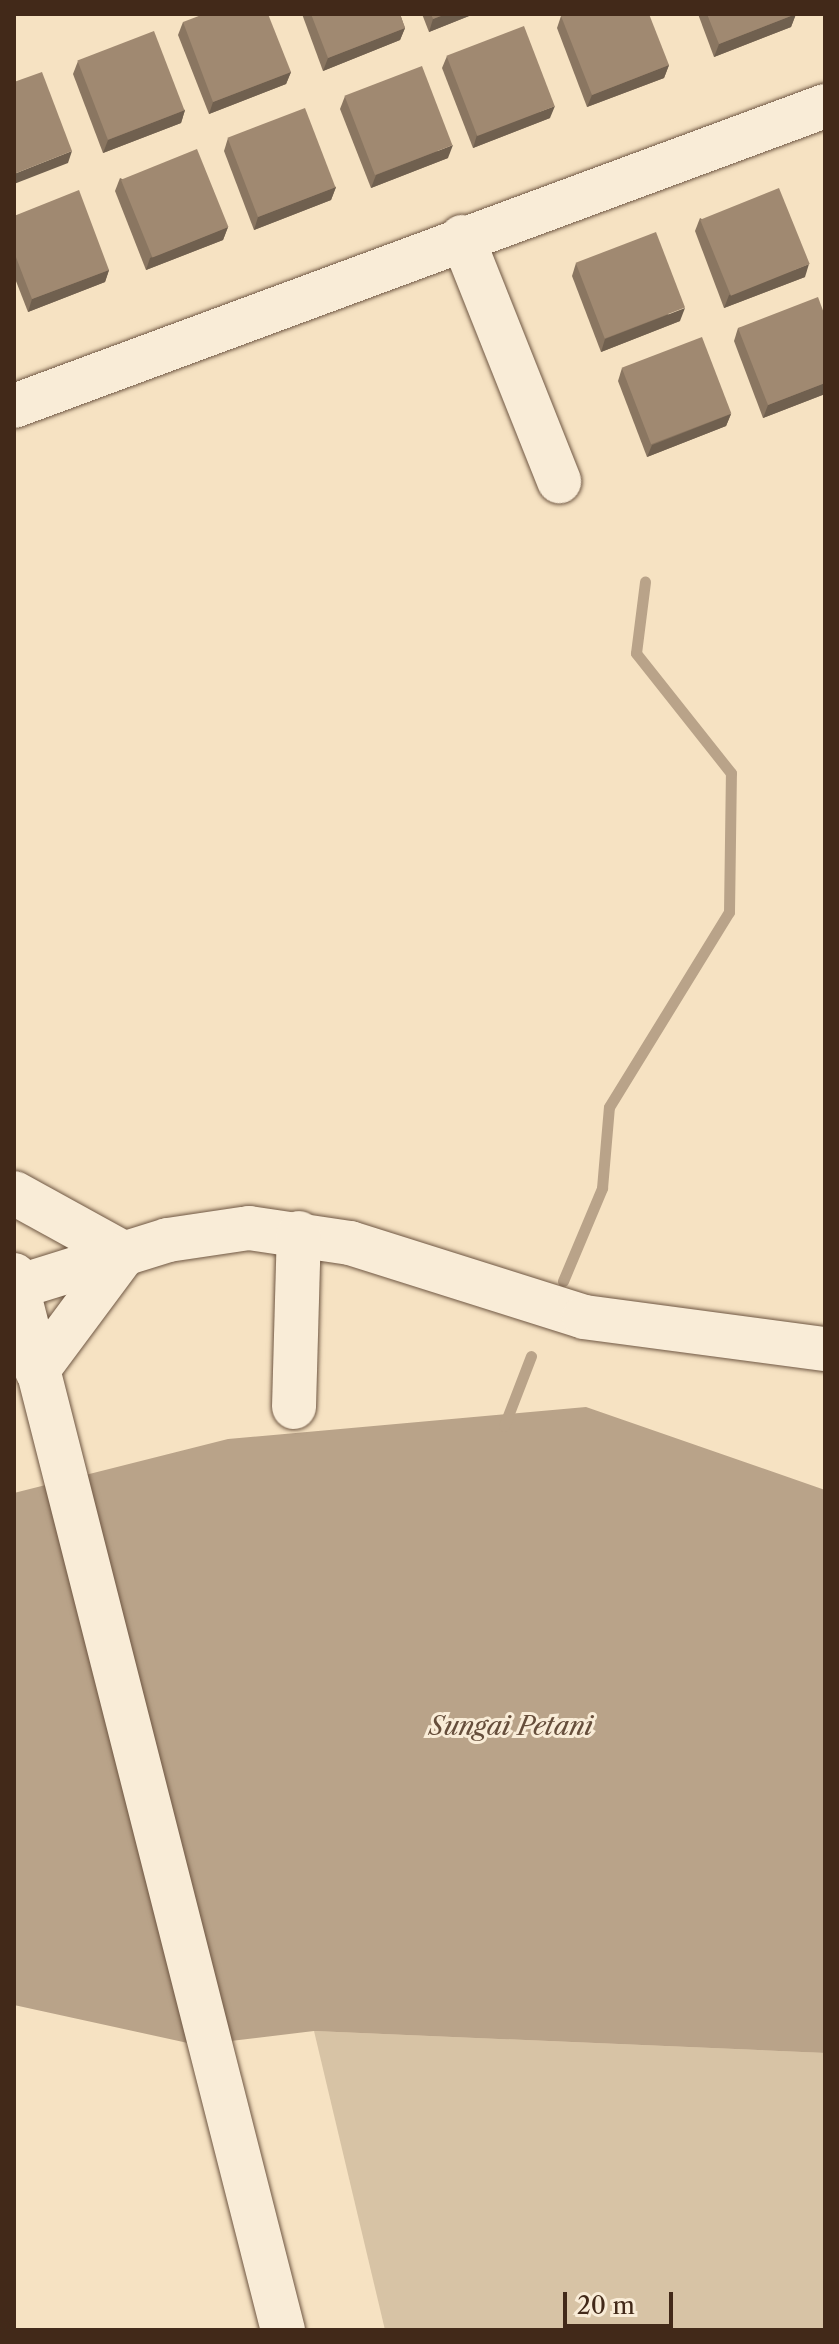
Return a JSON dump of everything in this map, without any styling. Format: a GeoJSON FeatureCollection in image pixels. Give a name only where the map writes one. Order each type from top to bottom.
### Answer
{"type":"FeatureCollection","features":[{"type":"Feature","properties":{"kind":"street"},"geometry":{"type":"LineString","coordinates":[[14,406],[462,237],[821,120]]}},
{"type":"Feature","properties":{"kind":"street"},"geometry":{"type":"LineString","coordinates":[[462,237],[559,481]]}},
{"type":"Feature","properties":{"kind":"street"},"geometry":{"type":"LineString","coordinates":[[14,1193],[125,1254]]}},
{"type":"Feature","properties":{"kind":"street"},"geometry":{"type":"LineString","coordinates":[[283,2330],[49,1421],[25,1364],[15,1284],[205,1231],[299,1233],[584,1317],[825,1349]]}},
{"type":"Feature","properties":{"kind":"street"},"geometry":{"type":"LineString","coordinates":[[294,1407],[299,1233]]}},
{"type":"Feature","properties":{"kind":"street"},"geometry":{"type":"LineString","coordinates":[[25,1364],[125,1254]]}},
{"type":"Feature","properties":{"kind":"shaded area"},"geometry":{"type":"Polygon","coordinates":[[[314,2031],[825,2053],[825,2330],[385,2330],[314,2031]]]}},
{"type":"Feature","properties":{"kind":"water","name":"Sungai Petani"},"geometry":{"type":"Polygon","coordinates":[[[586,1407],[825,1490],[825,2053],[314,2031],[197,2045],[14,2005],[14,1493],[228,1439],[586,1407]]]}},
{"type":"Feature","properties":{"kind":"building"},"geometry":{"type":"Polygon","coordinates":[[[204,14],[268,14],[291,72],[213,102],[183,22],[204,14]]]}},
{"type":"Feature","properties":{"kind":"building"},"geometry":{"type":"Polygon","coordinates":[[[311,14],[400,14],[405,28],[328,58],[311,14]]]}},
{"type":"Feature","properties":{"kind":"building"},"geometry":{"type":"Polygon","coordinates":[[[649,14],[669,65],[592,95],[561,16],[649,14]]]}},
{"type":"Feature","properties":{"kind":"building"},"geometry":{"type":"Polygon","coordinates":[[[707,14],[796,14],[719,44],[707,14]]]}},
{"type":"Feature","properties":{"kind":"building"},"geometry":{"type":"Polygon","coordinates":[[[524,26],[555,106],[477,136],[447,56],[524,26]]]}},
{"type":"Feature","properties":{"kind":"building"},"geometry":{"type":"Polygon","coordinates":[[[154,31],[184,110],[108,140],[77,60],[154,31]]]}},
{"type":"Feature","properties":{"kind":"building"},"geometry":{"type":"Polygon","coordinates":[[[422,66],[452,145],[375,175],[345,96],[422,66]]]}},
{"type":"Feature","properties":{"kind":"building"},"geometry":{"type":"Polygon","coordinates":[[[42,72],[72,151],[14,174],[14,82],[42,72]]]}},
{"type":"Feature","properties":{"kind":"building"},"geometry":{"type":"Polygon","coordinates":[[[305,108],[335,187],[258,217],[228,138],[305,108]]]}},
{"type":"Feature","properties":{"kind":"building"},"geometry":{"type":"Polygon","coordinates":[[[197,149],[228,227],[152,258],[121,180],[197,149]]]}},
{"type":"Feature","properties":{"kind":"building"},"geometry":{"type":"Polygon","coordinates":[[[779,188],[810,264],[731,296],[700,220],[779,188]]]}},
{"type":"Feature","properties":{"kind":"building"},"geometry":{"type":"Polygon","coordinates":[[[79,190],[109,270],[32,299],[14,252],[14,216],[79,190]]]}},
{"type":"Feature","properties":{"kind":"building"},"geometry":{"type":"Polygon","coordinates":[[[656,232],[685,308],[605,338],[576,263],[656,232]]]}},
{"type":"Feature","properties":{"kind":"building"},"geometry":{"type":"Polygon","coordinates":[[[818,297],[825,316],[825,383],[768,405],[738,328],[818,297]]]}},
{"type":"Feature","properties":{"kind":"building"},"geometry":{"type":"Polygon","coordinates":[[[702,337],[731,414],[651,444],[622,368],[702,337]]]}},
{"type":"Feature","properties":{"kind":"waterway"},"geometry":{"type":"LineString","coordinates":[[563,1281],[602,1188],[609,1107],[729,912],[731,773],[636,653],[645,582]]}},
{"type":"Feature","properties":{"kind":"waterway"},"geometry":{"type":"LineString","coordinates":[[504,1426],[531,1356]]}}]}
